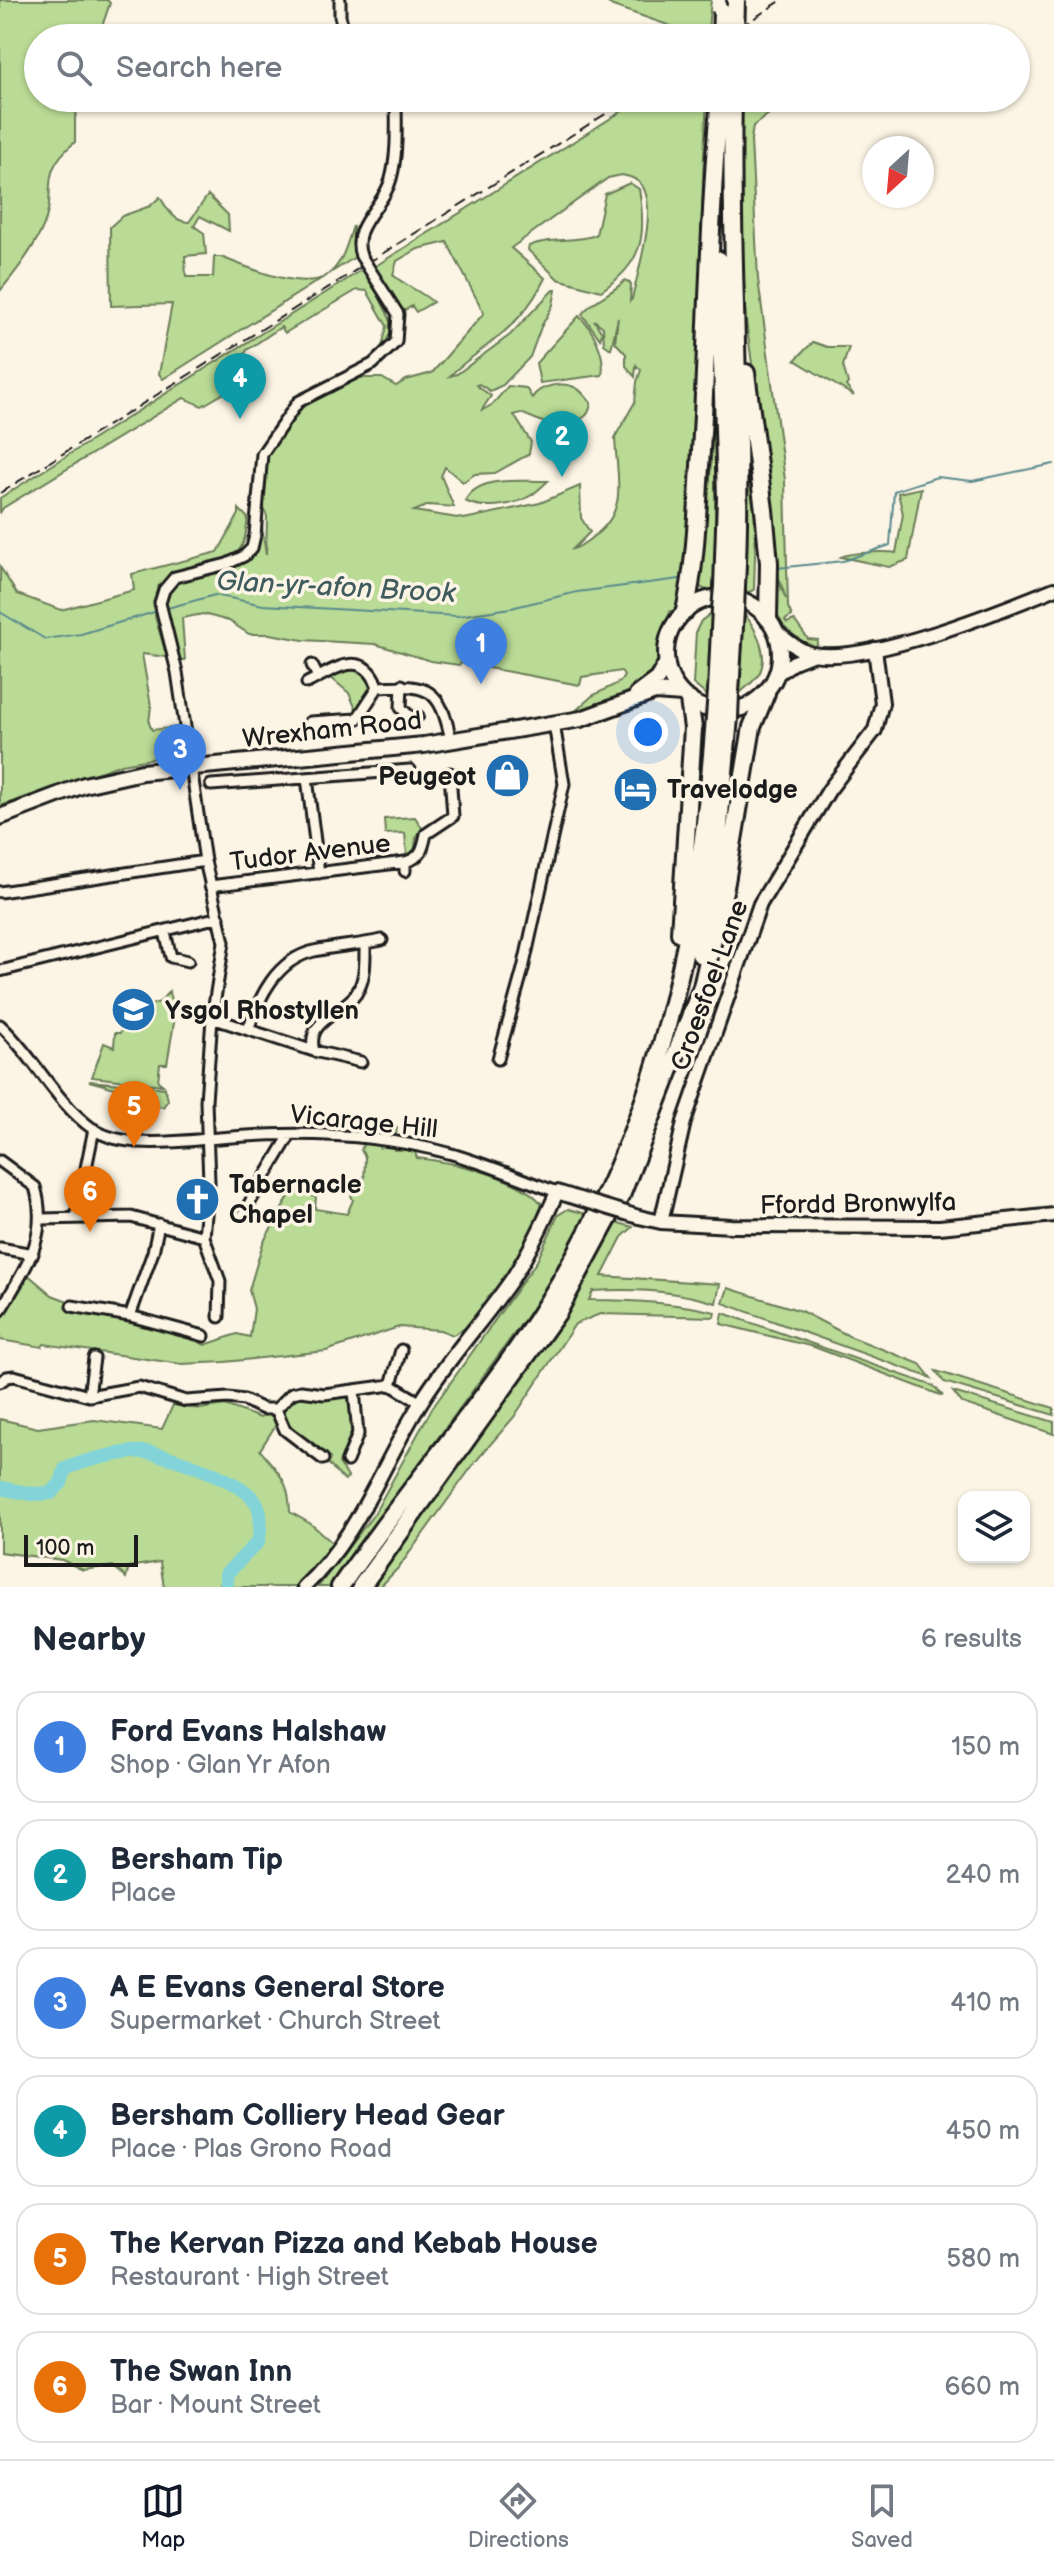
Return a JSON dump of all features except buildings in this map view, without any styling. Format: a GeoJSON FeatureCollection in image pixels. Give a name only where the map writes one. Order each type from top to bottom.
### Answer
{"type":"FeatureCollection","features":[{"type":"Feature","properties":{"kind":"highway"},"geometry":{"type":"LineString","coordinates":[[735,24],[736,0]]}},
{"type":"Feature","properties":{"kind":"highway"},"geometry":{"type":"LineString","coordinates":[[685,611],[692,580],[703,428],[712,188],[718,112]]}},
{"type":"Feature","properties":{"kind":"highway"},"geometry":{"type":"LineString","coordinates":[[681,1037],[708,910],[738,486],[732,244],[733,112]]}},
{"type":"Feature","properties":{"kind":"highway"},"geometry":{"type":"LineString","coordinates":[[718,119],[729,587]]}},
{"type":"Feature","properties":{"kind":"highway"},"geometry":{"type":"LineString","coordinates":[[732,244],[764,510],[772,625]]}},
{"type":"Feature","properties":{"kind":"highway"},"geometry":{"type":"LineString","coordinates":[[361,1587],[558,1312],[622,1193],[702,987],[717,930],[752,727],[766,693]]}},
{"type":"Feature","properties":{"kind":"highway"},"geometry":{"type":"LineString","coordinates":[[672,1014],[691,787],[693,728],[686,697]]}},
{"type":"Feature","properties":{"kind":"highway"},"geometry":{"type":"LineString","coordinates":[[340,1587],[372,1539],[524,1339],[555,1290],[613,1183],[653,1080],[672,1014],[692,923],[722,717]]}},
{"type":"Feature","properties":{"kind":"main road"},"geometry":{"type":"LineString","coordinates":[[777,674],[794,662],[814,654],[875,649],[965,622],[1054,589]]}},
{"type":"Feature","properties":{"kind":"main road"},"geometry":{"type":"LineString","coordinates":[[772,625],[781,653],[777,674],[766,693],[755,702],[729,711],[701,707],[686,697],[672,680],[666,664],[666,644],[673,626],[685,611],[700,601],[719,596],[737,598],[754,605],[793,645],[814,654]]}},
{"type":"Feature","properties":{"kind":"main road","name":"Croesfoel Lane"},"geometry":{"type":"LineString","coordinates":[[661,1222],[684,1122],[760,904],[829,790],[875,730],[882,703],[875,649]]}},
{"type":"Feature","properties":{"kind":"main road","name":"Wrexham Road"},"geometry":{"type":"LineString","coordinates":[[624,703],[657,679],[666,664]]}},
{"type":"Feature","properties":{"kind":"main road","name":"Wrexham Road"},"geometry":{"type":"LineString","coordinates":[[0,817],[84,785],[142,772],[451,740],[581,719],[655,692],[686,697]]}},
{"type":"Feature","properties":{"kind":"main road"},"geometry":{"type":"LineString","coordinates":[[304,1587],[320,1572],[351,1530],[421,1403],[534,1243],[557,1192]]}},
{"type":"Feature","properties":{"kind":"main road","name":"Ffordd Bronwylfa"},"geometry":{"type":"LineString","coordinates":[[557,1192],[661,1222],[731,1226],[940,1227],[1054,1215]]}},
{"type":"Feature","properties":{"kind":"street"},"geometry":{"type":"LineString","coordinates":[[340,0],[342,24]]}},
{"type":"Feature","properties":{"kind":"street"},"geometry":{"type":"LineString","coordinates":[[219,1317],[220,1281],[204,1237],[209,1182],[206,1101],[212,1018],[224,942],[205,861],[177,672],[162,610],[164,590],[175,577],[227,564],[244,556],[252,548],[262,454],[298,402],[373,364],[396,342],[398,314],[361,256],[358,246],[365,221],[383,200],[391,178],[396,112]]}},
{"type":"Feature","properties":{"kind":"street"},"geometry":{"type":"LineString","coordinates":[[307,683],[356,663],[368,669],[378,687]]}},
{"type":"Feature","properties":{"kind":"street"},"geometry":{"type":"LineString","coordinates":[[312,665],[318,677]]}},
{"type":"Feature","properties":{"kind":"street"},"geometry":{"type":"LineString","coordinates":[[402,685],[401,708],[413,719],[418,716]]}},
{"type":"Feature","properties":{"kind":"street"},"geometry":{"type":"LineString","coordinates":[[378,687],[418,686],[429,693],[445,711],[451,740]]}},
{"type":"Feature","properties":{"kind":"street"},"geometry":{"type":"LineString","coordinates":[[310,722],[357,719],[378,687]]}},
{"type":"Feature","properties":{"kind":"street"},"geometry":{"type":"LineString","coordinates":[[329,708],[330,719]]}},
{"type":"Feature","properties":{"kind":"street"},"geometry":{"type":"LineString","coordinates":[[498,1059],[523,969],[564,784],[554,724]]}},
{"type":"Feature","properties":{"kind":"street"},"geometry":{"type":"LineString","coordinates":[[211,785],[232,779],[307,778],[410,770]]}},
{"type":"Feature","properties":{"kind":"street"},"geometry":{"type":"LineString","coordinates":[[307,778],[319,873]]}},
{"type":"Feature","properties":{"kind":"street"},"geometry":{"type":"LineString","coordinates":[[447,778],[453,816],[464,820]]}},
{"type":"Feature","properties":{"kind":"street","name":"Tudor Avenue"},"geometry":{"type":"LineString","coordinates":[[210,886],[405,867],[423,850],[426,834],[453,816]]}},
{"type":"Feature","properties":{"kind":"street"},"geometry":{"type":"LineString","coordinates":[[0,892],[205,861]]}},
{"type":"Feature","properties":{"kind":"street"},"geometry":{"type":"LineString","coordinates":[[0,971],[219,917]]}},
{"type":"Feature","properties":{"kind":"street"},"geometry":{"type":"LineString","coordinates":[[165,932],[167,959],[188,961]]}},
{"type":"Feature","properties":{"kind":"street"},"geometry":{"type":"LineString","coordinates":[[248,1030],[258,999],[285,966],[310,952],[382,940]]}},
{"type":"Feature","properties":{"kind":"street"},"geometry":{"type":"LineString","coordinates":[[314,1051],[311,1041],[318,1024],[342,1009],[358,992],[365,972],[365,944]]}},
{"type":"Feature","properties":{"kind":"street"},"geometry":{"type":"LineString","coordinates":[[212,1018],[314,1051],[361,1062]]}},
{"type":"Feature","properties":{"kind":"street"},"geometry":{"type":"LineString","coordinates":[[0,1025],[16,1040],[59,1096],[94,1129],[76,1217]]}},
{"type":"Feature","properties":{"kind":"street","name":"Vicarage Hill"},"geometry":{"type":"LineString","coordinates":[[94,1129],[116,1138],[140,1141],[271,1133],[375,1139],[451,1153],[557,1192]]}},
{"type":"Feature","properties":{"kind":"street"},"geometry":{"type":"LineString","coordinates":[[243,1214],[290,1135]]}},
{"type":"Feature","properties":{"kind":"street"},"geometry":{"type":"LineString","coordinates":[[0,1311],[33,1254],[41,1219],[35,1187],[4,1164]]}},
{"type":"Feature","properties":{"kind":"street"},"geometry":{"type":"LineString","coordinates":[[41,1219],[131,1217],[204,1237]]}},
{"type":"Feature","properties":{"kind":"street"},"geometry":{"type":"LineString","coordinates":[[130,1316],[153,1252],[159,1224]]}},
{"type":"Feature","properties":{"kind":"street"},"geometry":{"type":"LineString","coordinates":[[0,1248],[33,1254]]}},
{"type":"Feature","properties":{"kind":"street"},"geometry":{"type":"LineString","coordinates":[[72,1306],[130,1316],[204,1336]]}},
{"type":"Feature","properties":{"kind":"street"},"geometry":{"type":"LineString","coordinates":[[391,1385],[401,1350]]}},
{"type":"Feature","properties":{"kind":"street"},"geometry":{"type":"LineString","coordinates":[[89,1396],[94,1358]]}},
{"type":"Feature","properties":{"kind":"street"},"geometry":{"type":"LineString","coordinates":[[3,1376],[21,1377],[89,1396],[139,1387],[186,1401],[228,1398],[244,1400],[263,1409],[276,1409],[292,1393],[301,1391],[324,1394],[391,1385],[421,1403]]}},
{"type":"Feature","properties":{"kind":"street"},"geometry":{"type":"LineString","coordinates":[[347,1461],[358,1434],[354,1390]]}},
{"type":"Feature","properties":{"kind":"street"},"geometry":{"type":"LineString","coordinates":[[276,1409],[285,1430],[323,1459]]}},
{"type":"Feature","properties":{"kind":"green space"},"geometry":{"type":"Polygon","coordinates":[[[0,0],[107,0],[110,3],[103,24],[24,24],[24,112],[76,112],[75,142],[55,164],[47,214],[39,236],[0,291],[0,0]]]}},
{"type":"Feature","properties":{"kind":"green space"},"geometry":{"type":"Polygon","coordinates":[[[603,0],[711,0],[708,24],[665,24],[603,0]]]}},
{"type":"Feature","properties":{"kind":"green space"},"geometry":{"type":"Polygon","coordinates":[[[621,112],[706,112],[696,465],[681,599],[674,611],[670,611],[658,666],[648,682],[629,696],[606,706],[572,714],[592,696],[620,682],[624,676],[621,671],[582,677],[580,685],[461,663],[431,661],[375,644],[249,634],[229,621],[203,614],[182,618],[185,660],[178,659],[156,603],[155,617],[167,657],[142,654],[151,706],[149,723],[152,730],[177,727],[178,747],[173,755],[122,764],[0,806],[0,567],[17,594],[61,610],[134,590],[132,574],[218,552],[239,509],[248,518],[245,537],[241,548],[226,559],[225,567],[243,560],[253,551],[261,520],[266,555],[267,517],[262,502],[266,455],[300,404],[349,378],[382,378],[396,386],[432,373],[484,313],[447,242],[418,249],[397,261],[393,275],[433,302],[416,312],[412,306],[402,312],[374,267],[621,112]],[[622,175],[608,178],[511,248],[545,278],[512,325],[450,376],[510,335],[556,290],[553,305],[530,357],[503,385],[490,391],[476,385],[491,396],[481,411],[493,404],[508,386],[526,388],[532,398],[546,387],[565,385],[578,389],[591,403],[588,414],[566,429],[521,413],[514,415],[531,442],[529,454],[495,473],[475,474],[463,482],[445,467],[441,476],[454,507],[429,505],[414,511],[464,519],[540,503],[580,486],[581,518],[590,532],[573,549],[594,536],[613,515],[618,491],[615,437],[635,402],[641,370],[636,365],[635,377],[626,366],[626,354],[615,342],[618,318],[611,349],[604,344],[603,327],[594,320],[602,333],[600,339],[582,314],[625,280],[631,284],[630,301],[632,299],[645,242],[648,211],[647,198],[637,180],[622,175]]]}},
{"type":"Feature","properties":{"kind":"green space"},"geometry":{"type":"Polygon","coordinates":[[[741,112],[772,112],[753,126],[751,140],[758,279],[785,480],[788,607],[792,616],[785,620],[787,623],[794,620],[808,639],[818,640],[816,647],[801,647],[786,636],[785,628],[772,608],[776,575],[786,599],[778,575],[773,571],[774,520],[746,321],[739,179],[741,112]]]}},
{"type":"Feature","properties":{"kind":"green space"},"geometry":{"type":"Polygon","coordinates":[[[630,183],[639,189],[642,235],[639,248],[626,270],[601,291],[558,279],[528,250],[529,246],[537,243],[596,235],[605,194],[630,183]]]}},
{"type":"Feature","properties":{"kind":"green space"},"geometry":{"type":"Polygon","coordinates":[[[208,195],[228,215],[229,231],[200,216],[194,226],[204,233],[206,254],[185,256],[186,277],[213,277],[214,257],[221,257],[289,279],[303,281],[325,277],[163,379],[159,374],[172,304],[111,306],[110,227],[122,216],[150,206],[160,197],[175,217],[189,222],[208,195]]]}},
{"type":"Feature","properties":{"kind":"green space"},"geometry":{"type":"Polygon","coordinates":[[[353,226],[353,248],[357,256],[328,274],[337,266],[353,226]]]}},
{"type":"Feature","properties":{"kind":"green space"},"geometry":{"type":"Polygon","coordinates":[[[365,268],[390,319],[390,334],[381,351],[387,326],[367,291],[357,290],[285,333],[281,327],[247,350],[232,378],[236,386],[202,406],[184,398],[3,508],[0,513],[0,498],[365,268]]]}},
{"type":"Feature","properties":{"kind":"green space"},"geometry":{"type":"Polygon","coordinates":[[[579,316],[597,343],[602,359],[602,375],[540,383],[536,363],[579,316]]]}},
{"type":"Feature","properties":{"kind":"green space"},"geometry":{"type":"Polygon","coordinates":[[[813,342],[827,347],[849,347],[843,366],[848,383],[846,386],[854,396],[795,360],[813,342]]]}},
{"type":"Feature","properties":{"kind":"green space"},"geometry":{"type":"Polygon","coordinates":[[[715,378],[715,589],[706,590],[696,585],[710,480],[715,378]]]}},
{"type":"Feature","properties":{"kind":"green space"},"geometry":{"type":"Polygon","coordinates":[[[743,435],[756,522],[754,590],[745,593],[743,582],[743,435]]]}},
{"type":"Feature","properties":{"kind":"green space"},"geometry":{"type":"Polygon","coordinates":[[[548,481],[531,496],[514,503],[488,506],[465,501],[472,492],[491,483],[548,481]]]}},
{"type":"Feature","properties":{"kind":"green space"},"geometry":{"type":"Polygon","coordinates":[[[921,488],[908,560],[889,567],[841,557],[868,552],[896,553],[903,514],[898,493],[921,488]]]}},
{"type":"Feature","properties":{"kind":"green space"},"geometry":{"type":"Polygon","coordinates":[[[714,611],[711,699],[693,684],[696,631],[701,621],[714,611]]]}},
{"type":"Feature","properties":{"kind":"green space"},"geometry":{"type":"Polygon","coordinates":[[[744,613],[756,634],[763,658],[759,674],[740,693],[744,613]]]}},
{"type":"Feature","properties":{"kind":"green space"},"geometry":{"type":"Polygon","coordinates":[[[349,668],[365,671],[374,688],[361,712],[355,707],[349,693],[329,676],[349,668]]]}},
{"type":"Feature","properties":{"kind":"green space"},"geometry":{"type":"Polygon","coordinates":[[[415,817],[422,828],[416,838],[414,856],[407,856],[405,833],[385,834],[384,819],[415,817]]]}},
{"type":"Feature","properties":{"kind":"green space"},"geometry":{"type":"Polygon","coordinates":[[[169,991],[175,1017],[167,1064],[160,1064],[158,1081],[163,1085],[92,1077],[104,1043],[114,1047],[115,1033],[120,1033],[126,1018],[133,1011],[141,1012],[144,1007],[160,1002],[169,991]]]}},
{"type":"Feature","properties":{"kind":"green space"},"geometry":{"type":"Polygon","coordinates":[[[89,1081],[165,1088],[168,1100],[163,1107],[131,1102],[129,1092],[89,1081]]]}},
{"type":"Feature","properties":{"kind":"green space"},"geometry":{"type":"Polygon","coordinates":[[[388,1122],[397,1127],[394,1150],[414,1149],[417,1158],[466,1167],[502,1178],[542,1204],[526,1245],[494,1297],[481,1306],[484,1309],[475,1322],[453,1335],[440,1330],[399,1327],[326,1351],[181,1364],[0,1340],[0,1316],[26,1273],[52,1295],[68,1301],[68,1306],[189,1333],[202,1339],[201,1343],[205,1345],[237,1334],[250,1337],[254,1309],[249,1290],[263,1243],[292,1191],[316,1197],[315,1209],[347,1214],[353,1200],[351,1195],[364,1184],[365,1157],[361,1150],[365,1140],[379,1147],[380,1128],[388,1122]]]}},
{"type":"Feature","properties":{"kind":"green space"},"geometry":{"type":"Polygon","coordinates":[[[568,1209],[587,1214],[540,1298],[333,1587],[318,1587],[374,1514],[431,1410],[537,1261],[558,1215],[568,1209]]]}},
{"type":"Feature","properties":{"kind":"green space"},"geometry":{"type":"Polygon","coordinates":[[[615,1222],[633,1227],[622,1237],[602,1276],[720,1284],[716,1303],[671,1293],[624,1290],[593,1291],[589,1300],[684,1306],[715,1312],[714,1317],[600,1314],[575,1324],[514,1417],[476,1461],[399,1567],[380,1587],[368,1587],[615,1222]]]}},
{"type":"Feature","properties":{"kind":"green space"},"geometry":{"type":"Polygon","coordinates":[[[728,1288],[801,1311],[849,1336],[920,1364],[931,1378],[723,1303],[728,1288]]]}},
{"type":"Feature","properties":{"kind":"green space"},"geometry":{"type":"Polygon","coordinates":[[[723,1313],[934,1386],[943,1396],[814,1347],[721,1324],[723,1313]]]}},
{"type":"Feature","properties":{"kind":"green space"},"geometry":{"type":"Polygon","coordinates":[[[936,1371],[1054,1408],[1054,1415],[944,1382],[936,1371]]]}},
{"type":"Feature","properties":{"kind":"green space"},"geometry":{"type":"Polygon","coordinates":[[[953,1392],[1054,1422],[1054,1434],[962,1403],[953,1392]]]}},
{"type":"Feature","properties":{"kind":"green space"},"geometry":{"type":"Polygon","coordinates":[[[350,1395],[353,1427],[339,1463],[348,1477],[345,1480],[311,1441],[306,1442],[287,1429],[281,1410],[300,1396],[330,1399],[350,1395]]]}},
{"type":"Feature","properties":{"kind":"green space"},"geometry":{"type":"Polygon","coordinates":[[[173,1405],[200,1409],[225,1405],[260,1418],[271,1415],[277,1423],[260,1450],[285,1484],[290,1512],[311,1524],[335,1545],[309,1577],[296,1587],[224,1587],[223,1582],[219,1585],[223,1587],[164,1587],[160,1562],[129,1567],[126,1578],[113,1566],[83,1570],[62,1560],[0,1552],[0,1419],[38,1428],[94,1420],[162,1429],[173,1405]]]}},
{"type":"Feature","properties":{"kind":"waterway"},"geometry":{"type":"LineString","coordinates":[[777,568],[843,561],[890,545],[894,491],[937,477],[972,481],[1054,464]]}},
{"type":"Feature","properties":{"kind":"waterway","name":"Glan-yr-afon Brook"},"geometry":{"type":"LineString","coordinates":[[164,609],[215,595],[263,605],[458,616],[511,608],[577,592],[680,579]]}},
{"type":"Feature","properties":{"kind":"waterway","name":"Glan-yr-afon Brook"},"geometry":{"type":"LineString","coordinates":[[0,612],[45,639],[81,634],[158,611]]}},
{"type":"Feature","properties":{"kind":"waterway"},"geometry":{"type":"LineString","coordinates":[[0,1488],[32,1494],[51,1493],[61,1483],[65,1469],[104,1457],[137,1452],[171,1458],[206,1470],[250,1495],[260,1513],[258,1542],[226,1574],[227,1587]]}},
{"type":"Feature","properties":{"kind":"railway"},"geometry":{"type":"LineString","coordinates":[[745,24],[782,0]]}},
{"type":"Feature","properties":{"kind":"railway"},"geometry":{"type":"LineString","coordinates":[[0,493],[609,112]]}},
{"type":"Feature","properties":{"kind":"place","name":"Bersham Colliery Head Gear"},"geometry":{"type":"Point","coordinates":[240,419]}},
{"type":"Feature","properties":{"kind":"place","name":"Bersham Tip"},"geometry":{"type":"Point","coordinates":[562,477]}},
{"type":"Feature","properties":{"kind":"place","name":"Ford Evans Halshaw"},"geometry":{"type":"Point","coordinates":[481,684]}},
{"type":"Feature","properties":{"kind":"place","name":"Peugeot"},"geometry":{"type":"Point","coordinates":[507,776]}},
{"type":"Feature","properties":{"kind":"place","name":"Travelodge"},"geometry":{"type":"Point","coordinates":[636,789]}},
{"type":"Feature","properties":{"kind":"place","name":"A E Evans General Store"},"geometry":{"type":"Point","coordinates":[180,790]}},
{"type":"Feature","properties":{"kind":"place","name":"Ysgol Rhostyllen"},"geometry":{"type":"Point","coordinates":[134,1010]}},
{"type":"Feature","properties":{"kind":"place","name":"The Kervan Pizza and Kebab House"},"geometry":{"type":"Point","coordinates":[134,1147]}},
{"type":"Feature","properties":{"kind":"place","name":"Tabernacle Chapel"},"geometry":{"type":"Point","coordinates":[198,1199]}},
{"type":"Feature","properties":{"kind":"place","name":"The Swan Inn"},"geometry":{"type":"Point","coordinates":[90,1232]}}]}
